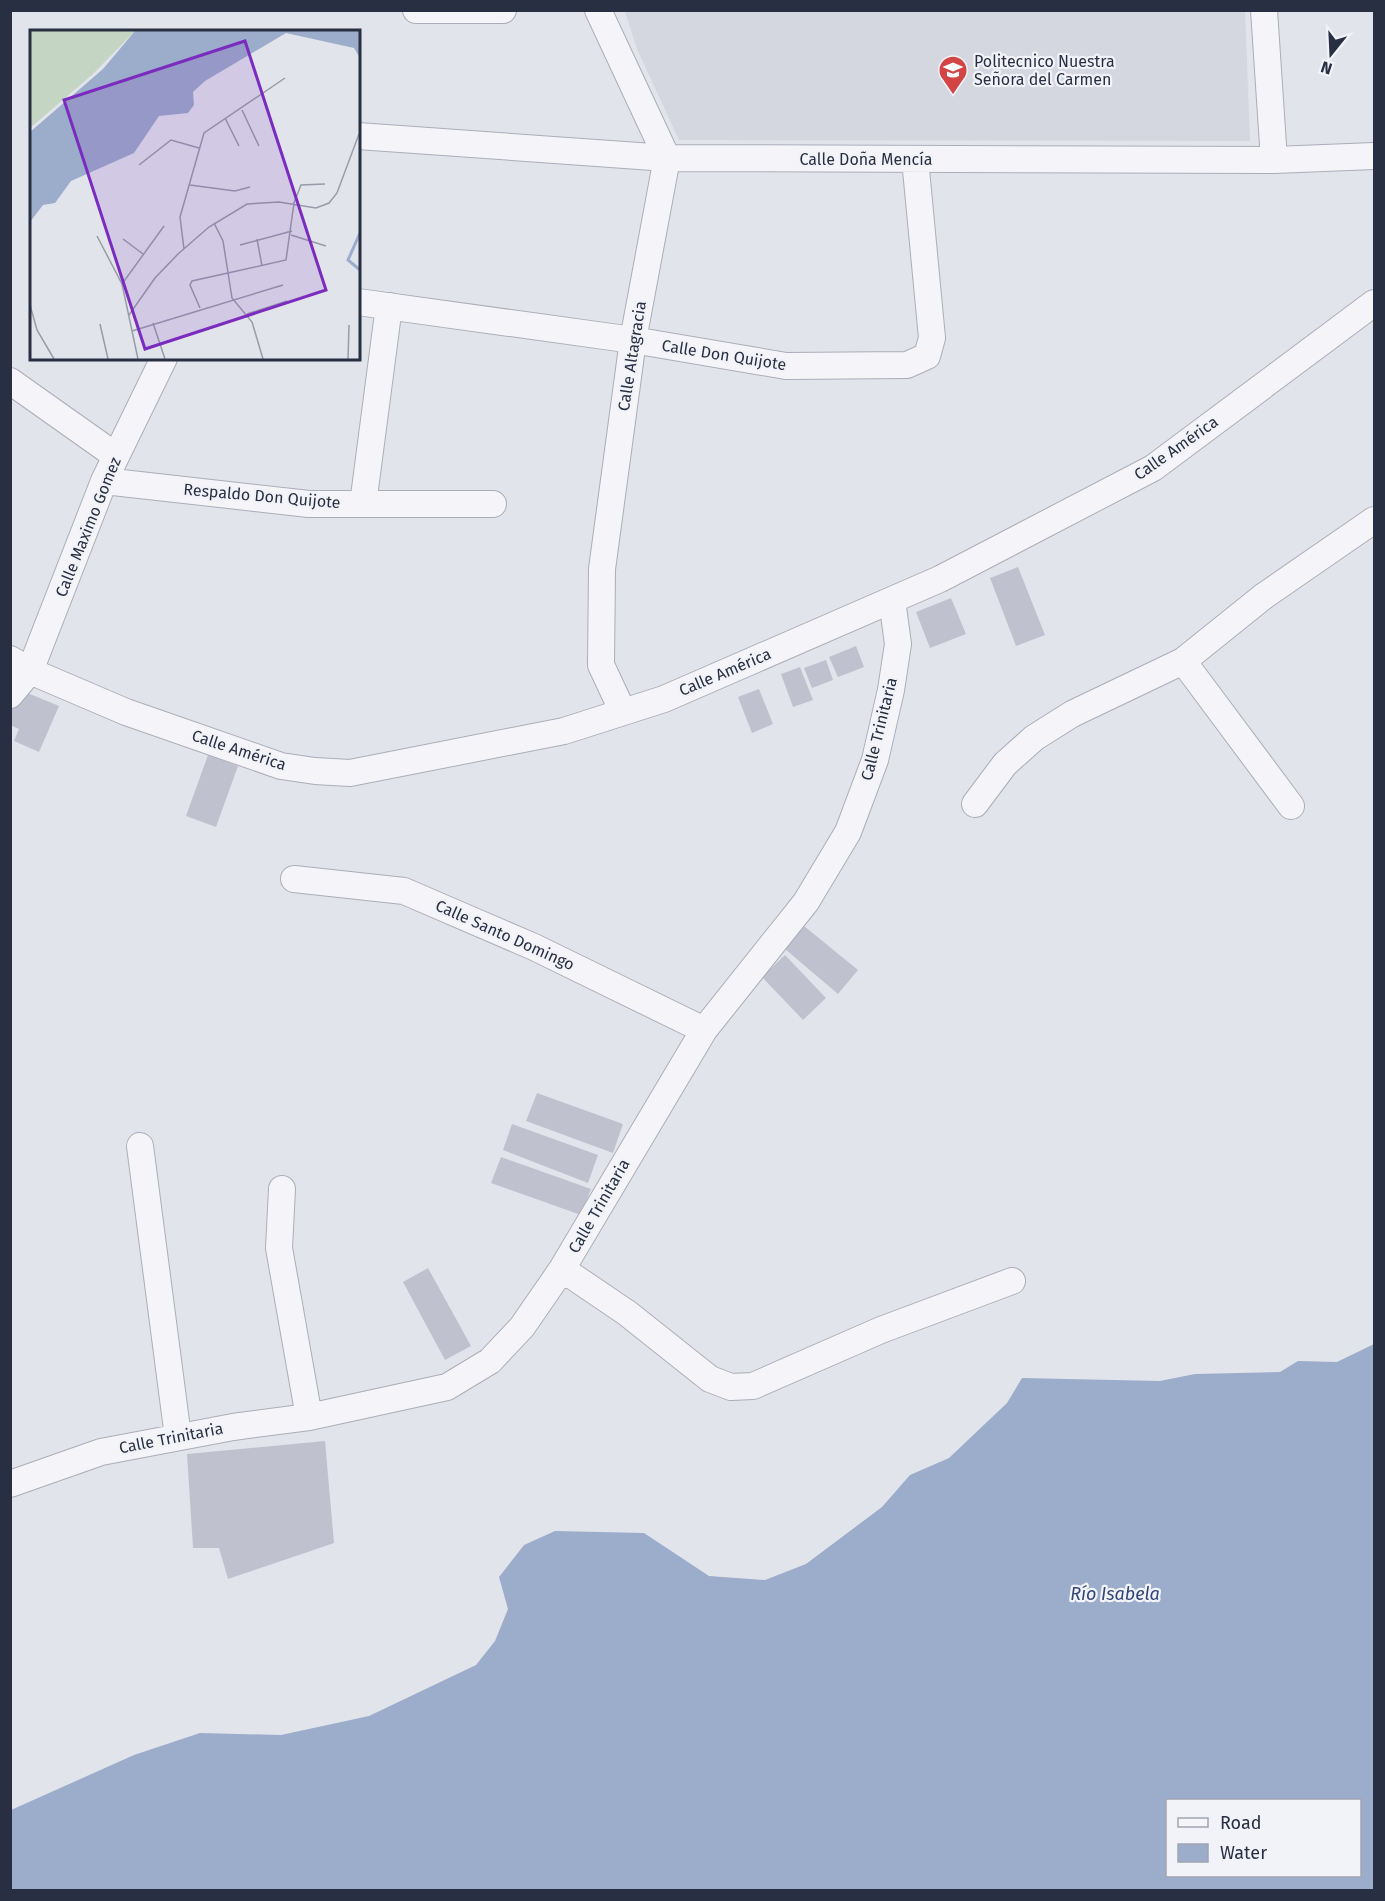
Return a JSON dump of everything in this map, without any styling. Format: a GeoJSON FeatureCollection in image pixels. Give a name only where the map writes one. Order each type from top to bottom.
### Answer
{"type":"FeatureCollection","features":[{"type":"Feature","properties":{"kind":"street"},"geometry":{"type":"LineString","coordinates":[[416,10],[503,10]]}},
{"type":"Feature","properties":{"kind":"street"},"geometry":{"type":"LineString","coordinates":[[598,10],[667,158]]}},
{"type":"Feature","properties":{"kind":"street"},"geometry":{"type":"LineString","coordinates":[[1264,10],[1274,160]]}},
{"type":"Feature","properties":{"kind":"street","name":"Calle Doña Mencía"},"geometry":{"type":"LineString","coordinates":[[360,135],[667,158],[1274,160],[1374,156]]}},
{"type":"Feature","properties":{"kind":"street","name":"Calle Altagracia"},"geometry":{"type":"LineString","coordinates":[[622,712],[601,665],[602,569],[633,340],[667,158]]}},
{"type":"Feature","properties":{"kind":"street","name":"Calle Don Quijote"},"geometry":{"type":"LineString","coordinates":[[360,302],[633,340],[786,366],[908,365],[927,356],[932,338],[915,159]]}},
{"type":"Feature","properties":{"kind":"street","name":"Calle América"},"geometry":{"type":"LineString","coordinates":[[20,665],[126,712],[281,766],[338,773],[350,773],[564,731],[664,699],[940,579],[1153,468],[1374,303]]}},
{"type":"Feature","properties":{"kind":"street"},"geometry":{"type":"LineString","coordinates":[[363,504],[389,306]]}},
{"type":"Feature","properties":{"kind":"street","name":"Calle Maximo Gomez"},"geometry":{"type":"LineString","coordinates":[[10,695],[20,665],[104,481],[163,360]]}},
{"type":"Feature","properties":{"kind":"street"},"geometry":{"type":"LineString","coordinates":[[10,381],[117,456]]}},
{"type":"Feature","properties":{"kind":"street","name":"Respaldo Don Quijote"},"geometry":{"type":"LineString","coordinates":[[104,481],[309,504],[493,504]]}},
{"type":"Feature","properties":{"kind":"street"},"geometry":{"type":"LineString","coordinates":[[975,804],[1005,764],[1034,738],[1072,714],[1183,661],[1264,596],[1374,520]]}},
{"type":"Feature","properties":{"kind":"street","name":"Calle Trinitaria"},"geometry":{"type":"LineString","coordinates":[[10,1484],[101,1452],[233,1426],[309,1417],[447,1387],[498,1353],[522,1327],[562,1269],[704,1030],[806,902],[848,832],[874,760],[891,690],[897,644],[892,600]]}},
{"type":"Feature","properties":{"kind":"street"},"geometry":{"type":"LineString","coordinates":[[1183,661],[1291,806]]}},
{"type":"Feature","properties":{"kind":"street","name":"Calle Santo Domingo"},"geometry":{"type":"LineString","coordinates":[[294,879],[404,891],[534,947],[704,1030]]}},
{"type":"Feature","properties":{"kind":"street"},"geometry":{"type":"LineString","coordinates":[[141,1146],[178,1437]]}},
{"type":"Feature","properties":{"kind":"street"},"geometry":{"type":"LineString","coordinates":[[282,1189],[279,1248],[309,1417]]}},
{"type":"Feature","properties":{"kind":"street"},"geometry":{"type":"LineString","coordinates":[[562,1269],[627,1313],[710,1379],[731,1387],[753,1386],[881,1330],[1012,1281]]}},
{"type":"Feature","properties":{"kind":"shaded area","name":"Politecnico Nuestra Señora del Carmen"},"geometry":{"type":"Polygon","coordinates":[[[625,11],[1245,11],[1250,141],[679,140],[637,49],[625,11]]]}},
{"type":"Feature","properties":{"kind":"water","name":"Río Isabela"},"geometry":{"type":"Polygon","coordinates":[[[1374,1344],[1374,1890],[11,1890],[11,1810],[134,1755],[200,1733],[281,1735],[369,1716],[476,1665],[495,1641],[508,1609],[499,1577],[524,1545],[555,1531],[644,1533],[709,1576],[765,1580],[806,1564],[882,1507],[910,1475],[949,1458],[1007,1403],[1022,1378],[1160,1381],[1195,1374],[1280,1372],[1298,1361],[1337,1362],[1374,1344]]]}},
{"type":"Feature","properties":{"kind":"building"},"geometry":{"type":"Polygon","coordinates":[[[1018,567],[1045,635],[1016,646],[990,578],[1018,567]]]}},
{"type":"Feature","properties":{"kind":"building"},"geometry":{"type":"Polygon","coordinates":[[[951,598],[966,634],[930,648],[916,612],[951,598]]]}},
{"type":"Feature","properties":{"kind":"building"},"geometry":{"type":"Polygon","coordinates":[[[856,646],[864,667],[838,677],[829,657],[856,646]]]}},
{"type":"Feature","properties":{"kind":"building"},"geometry":{"type":"Polygon","coordinates":[[[826,660],[833,680],[812,688],[804,668],[826,660]]]}},
{"type":"Feature","properties":{"kind":"building"},"geometry":{"type":"Polygon","coordinates":[[[800,667],[813,700],[793,707],[781,674],[800,667]]]}},
{"type":"Feature","properties":{"kind":"building"},"geometry":{"type":"Polygon","coordinates":[[[759,689],[773,724],[752,733],[738,697],[759,689]]]}},
{"type":"Feature","properties":{"kind":"building"},"geometry":{"type":"Polygon","coordinates":[[[25,692],[59,706],[39,752],[14,741],[19,729],[10,725],[10,705],[25,692]]]}},
{"type":"Feature","properties":{"kind":"building"},"geometry":{"type":"Polygon","coordinates":[[[208,755],[238,766],[216,827],[186,816],[208,755]]]}},
{"type":"Feature","properties":{"kind":"building"},"geometry":{"type":"Polygon","coordinates":[[[804,926],[858,970],[838,994],[785,949],[804,926]]]}},
{"type":"Feature","properties":{"kind":"building"},"geometry":{"type":"Polygon","coordinates":[[[785,955],[826,998],[803,1020],[762,977],[785,955]]]}},
{"type":"Feature","properties":{"kind":"building"},"geometry":{"type":"Polygon","coordinates":[[[537,1093],[623,1124],[613,1153],[526,1121],[537,1093]]]}},
{"type":"Feature","properties":{"kind":"building"},"geometry":{"type":"Polygon","coordinates":[[[512,1124],[598,1155],[588,1183],[503,1150],[512,1124]]]}},
{"type":"Feature","properties":{"kind":"building"},"geometry":{"type":"Polygon","coordinates":[[[501,1157],[591,1189],[581,1215],[491,1183],[501,1157]]]}},
{"type":"Feature","properties":{"kind":"building"},"geometry":{"type":"Polygon","coordinates":[[[428,1268],[471,1346],[445,1360],[403,1282],[428,1268]]]}},
{"type":"Feature","properties":{"kind":"building"},"geometry":{"type":"Polygon","coordinates":[[[325,1441],[334,1543],[228,1579],[219,1548],[193,1548],[187,1454],[325,1441]]]}},
{"type":"Feature","properties":{"kind":"place","name":"Politecnico Nuestra Señora del Carmen"},"geometry":{"type":"Point","coordinates":[953,96]}}]}
